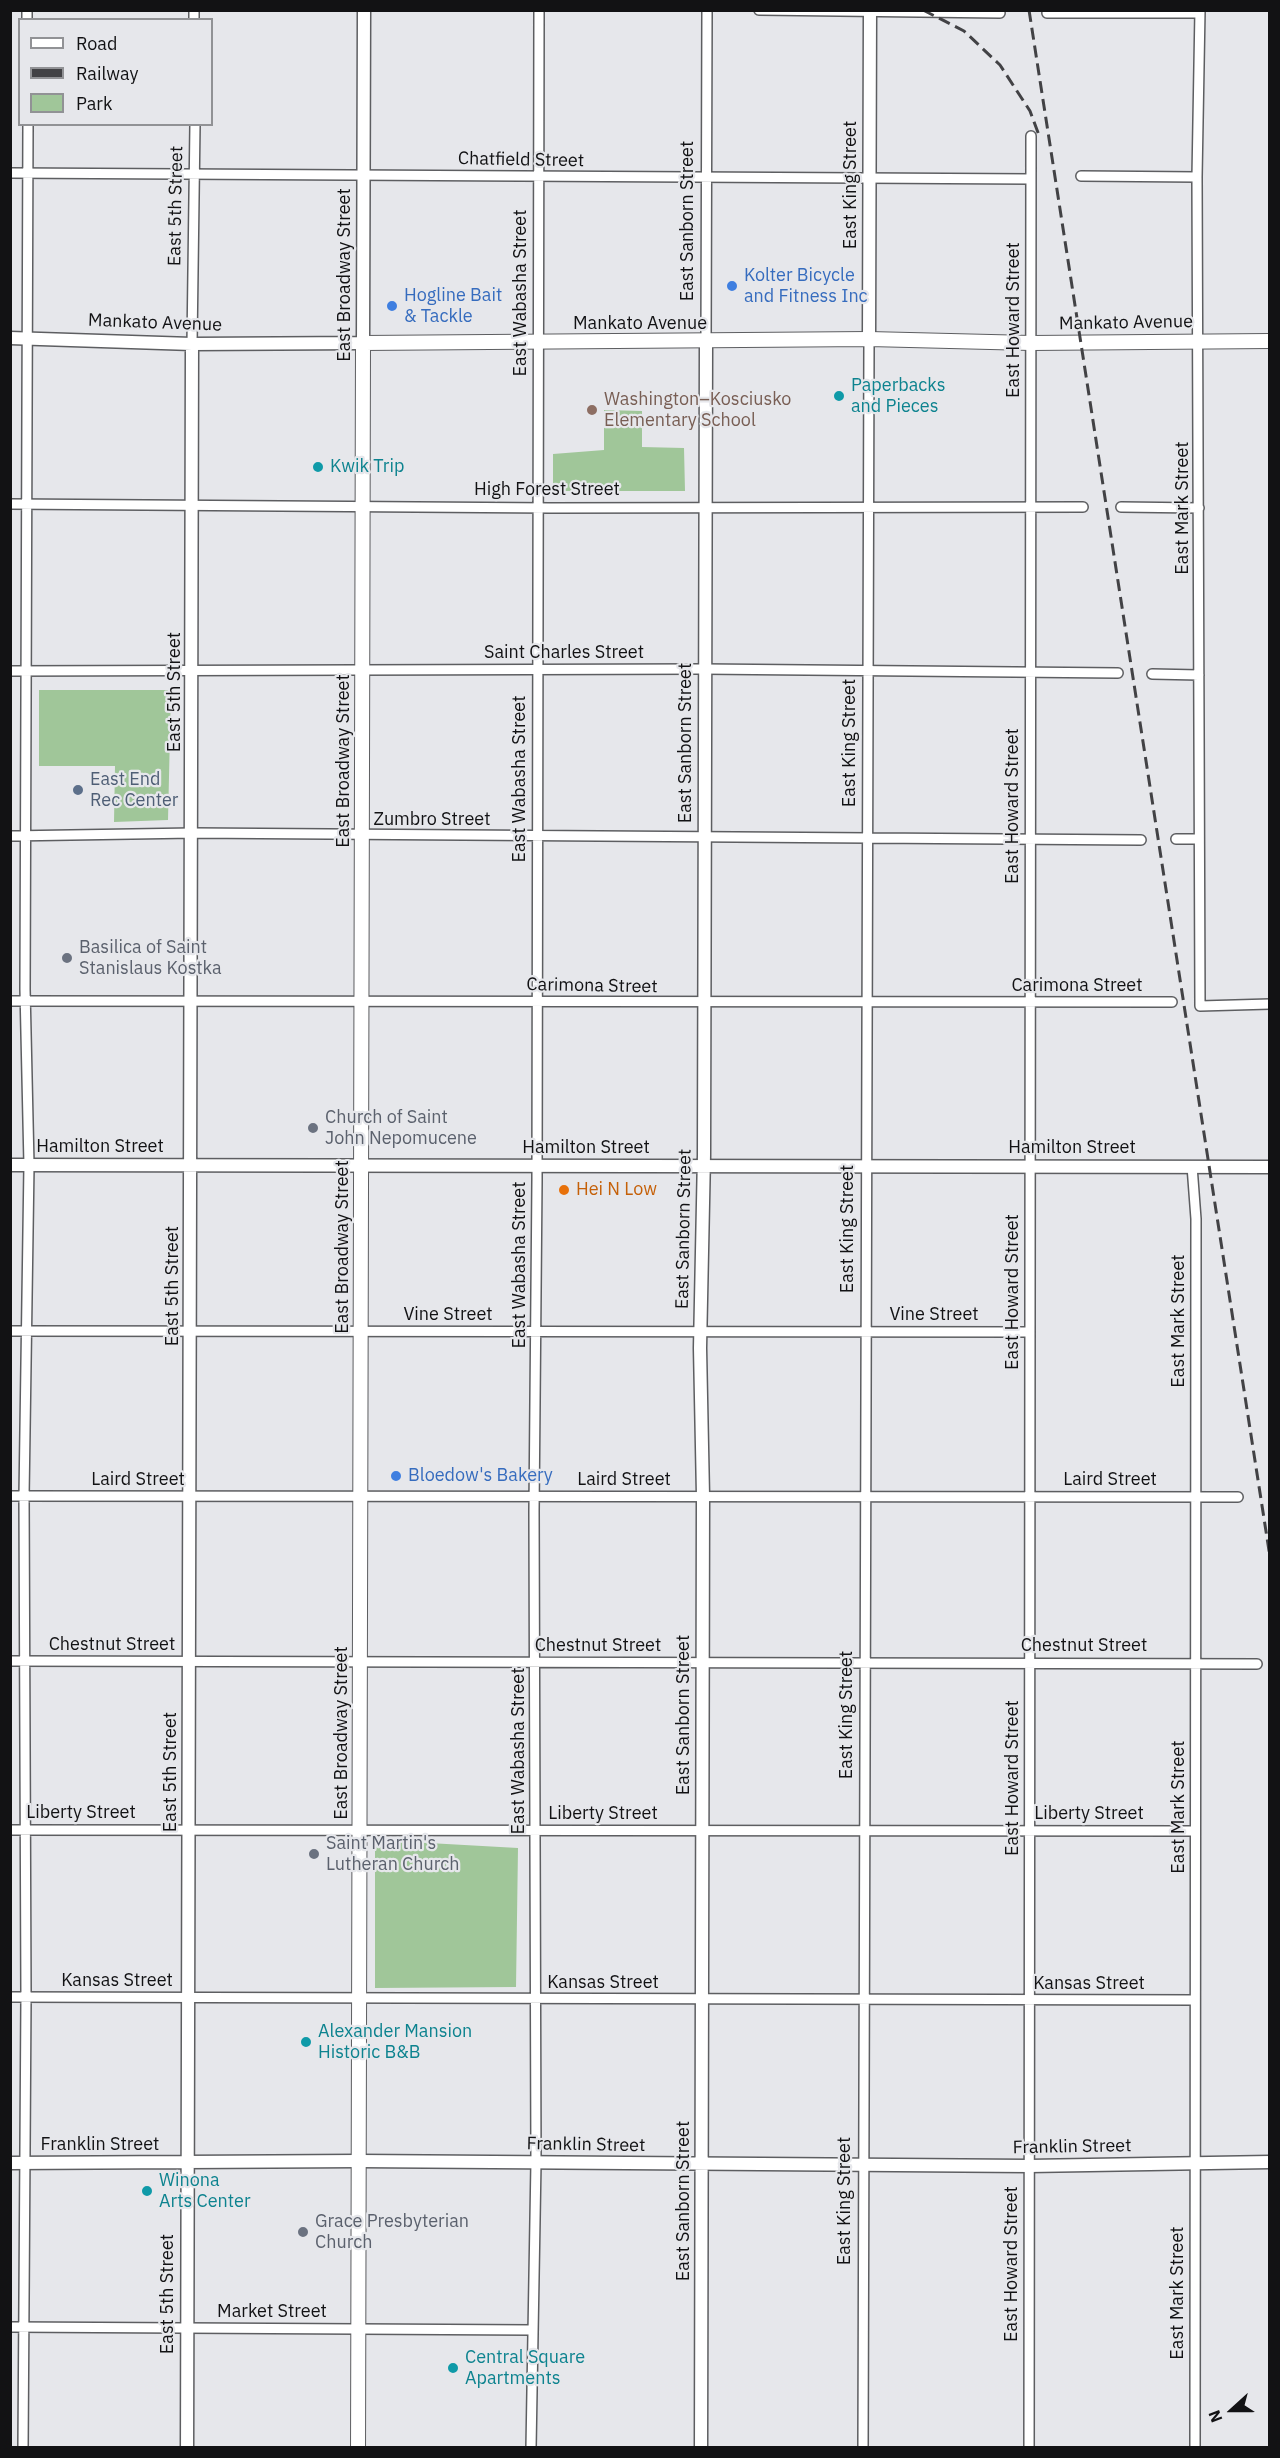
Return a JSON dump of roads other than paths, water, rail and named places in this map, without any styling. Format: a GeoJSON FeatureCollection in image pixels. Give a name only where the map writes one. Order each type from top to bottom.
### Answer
{"type":"FeatureCollection","features":[{"type":"Feature","properties":{"kind":"main road","name":"Mankato Avenue"},"geometry":{"type":"LineString","coordinates":[[363,343],[869,339],[1030,342],[1269,341]]}},
{"type":"Feature","properties":{"kind":"main road","name":"East Broadway Street"},"geometry":{"type":"LineString","coordinates":[[358,2448],[363,343]]}},
{"type":"Feature","properties":{"kind":"street","name":"East Broadway Street"},"geometry":{"type":"LineString","coordinates":[[363,343],[364,10]]}},
{"type":"Feature","properties":{"kind":"street","name":"East Wabasha Street"},"geometry":{"type":"LineString","coordinates":[[531,2448],[536,2162],[534,1496],[537,1332],[536,507],[539,10]]}},
{"type":"Feature","properties":{"kind":"street","name":"East Sanborn Street"},"geometry":{"type":"LineString","coordinates":[[701,2448],[703,1496],[701,1332],[704,1166],[703,669],[706,10]]}},
{"type":"Feature","properties":{"kind":"street"},"geometry":{"type":"LineString","coordinates":[[759,10],[1000,13]]}},
{"type":"Feature","properties":{"kind":"street","name":"East King Street"},"geometry":{"type":"LineString","coordinates":[[862,2448],[870,11]]}},
{"type":"Feature","properties":{"kind":"street"},"geometry":{"type":"LineString","coordinates":[[1047,13],[1200,12]]}},
{"type":"Feature","properties":{"kind":"street","name":"East Mark Street"},"geometry":{"type":"LineString","coordinates":[[1200,12],[1197,177],[1200,1006],[1269,1004]]}},
{"type":"Feature","properties":{"kind":"street"},"geometry":{"type":"LineString","coordinates":[[23,2448],[26,2327],[24,1496],[29,1165],[26,836],[28,126]]}},
{"type":"Feature","properties":{"kind":"street","name":"East 5th Street"},"geometry":{"type":"LineString","coordinates":[[187,2448],[186,2163],[190,1830],[193,833],[192,344],[195,126]]}},
{"type":"Feature","properties":{"kind":"street","name":"East Howard Street"},"geometry":{"type":"LineString","coordinates":[[1029,2448],[1031,136]]}},
{"type":"Feature","properties":{"kind":"street","name":"Chatfield Street"},"geometry":{"type":"LineString","coordinates":[[10,173],[1031,179]]}},
{"type":"Feature","properties":{"kind":"street"},"geometry":{"type":"LineString","coordinates":[[1081,176],[1197,177]]}},
{"type":"Feature","properties":{"kind":"street","name":"Mankato Avenue"},"geometry":{"type":"LineString","coordinates":[[10,338],[192,344],[363,343]]}},
{"type":"Feature","properties":{"kind":"street","name":"High Forest Street"},"geometry":{"type":"LineString","coordinates":[[10,504],[362,507],[1083,507]]}},
{"type":"Feature","properties":{"kind":"street"},"geometry":{"type":"LineString","coordinates":[[1121,507],[1199,508]]}},
{"type":"Feature","properties":{"kind":"street","name":"Saint Charles Street"},"geometry":{"type":"LineString","coordinates":[[10,671],[703,669],[1118,673]]}},
{"type":"Feature","properties":{"kind":"street"},"geometry":{"type":"LineString","coordinates":[[1152,674],[1199,675]]}},
{"type":"Feature","properties":{"kind":"street","name":"Zumbro Street"},"geometry":{"type":"LineString","coordinates":[[10,836],[193,833],[1142,840]]}},
{"type":"Feature","properties":{"kind":"street"},"geometry":{"type":"LineString","coordinates":[[1176,839],[1199,839]]}},
{"type":"Feature","properties":{"kind":"street","name":"Carimona Street"},"geometry":{"type":"LineString","coordinates":[[10,1001],[1173,1002]]}},
{"type":"Feature","properties":{"kind":"street","name":"Hamilton Street"},"geometry":{"type":"LineString","coordinates":[[10,1165],[1269,1167]]}},
{"type":"Feature","properties":{"kind":"street","name":"East Mark Street"},"geometry":{"type":"LineString","coordinates":[[1192,1166],[1196,1219],[1195,2448]]}},
{"type":"Feature","properties":{"kind":"street","name":"Vine Street"},"geometry":{"type":"LineString","coordinates":[[10,1331],[1030,1332]]}},
{"type":"Feature","properties":{"kind":"street","name":"Laird Street"},"geometry":{"type":"LineString","coordinates":[[10,1496],[1238,1497]]}},
{"type":"Feature","properties":{"kind":"street","name":"Chestnut Street"},"geometry":{"type":"LineString","coordinates":[[10,1661],[1257,1664]]}},
{"type":"Feature","properties":{"kind":"street","name":"Liberty Street"},"geometry":{"type":"LineString","coordinates":[[10,1830],[1195,1831]]}},
{"type":"Feature","properties":{"kind":"street","name":"Kansas Street"},"geometry":{"type":"LineString","coordinates":[[10,1997],[1196,2000]]}},
{"type":"Feature","properties":{"kind":"street","name":"Franklin Street"},"geometry":{"type":"LineString","coordinates":[[10,2163],[359,2161],[1029,2166],[1269,2162]]}},
{"type":"Feature","properties":{"kind":"street","name":"Market Street"},"geometry":{"type":"LineString","coordinates":[[10,2327],[532,2330]]}},
{"type":"Feature","properties":{"kind":"railway"},"geometry":{"type":"LineString","coordinates":[[923,10],[964,31],[1000,65],[1030,111],[1040,138]]}},
{"type":"Feature","properties":{"kind":"railway"},"geometry":{"type":"LineString","coordinates":[[1029,10],[1270,1557]]}},
{"type":"Feature","properties":{"kind":"place","name":"Kolter Bicycle and Fitness Inc"},"geometry":{"type":"Point","coordinates":[732,286]}},
{"type":"Feature","properties":{"kind":"place","name":"Hogline Bait & Tackle"},"geometry":{"type":"Point","coordinates":[392,306]}},
{"type":"Feature","properties":{"kind":"place","name":"Paperbacks and Pieces"},"geometry":{"type":"Point","coordinates":[839,396]}},
{"type":"Feature","properties":{"kind":"place","name":"Washington–Kosciusko Elementary School"},"geometry":{"type":"Point","coordinates":[592,410]}},
{"type":"Feature","properties":{"kind":"place","name":"Kwik Trip"},"geometry":{"type":"Point","coordinates":[318,467]}},
{"type":"Feature","properties":{"kind":"place","name":"East End Rec Center"},"geometry":{"type":"Point","coordinates":[78,790]}},
{"type":"Feature","properties":{"kind":"place","name":"Basilica of Saint Stanislaus Kostka"},"geometry":{"type":"Point","coordinates":[67,958]}},
{"type":"Feature","properties":{"kind":"place","name":"Church of Saint John Nepomucene"},"geometry":{"type":"Point","coordinates":[313,1128]}},
{"type":"Feature","properties":{"kind":"place","name":"Hei N Low"},"geometry":{"type":"Point","coordinates":[564,1190]}},
{"type":"Feature","properties":{"kind":"place","name":"Bloedow's Bakery"},"geometry":{"type":"Point","coordinates":[396,1476]}},
{"type":"Feature","properties":{"kind":"place","name":"Saint Martin's Lutheran Church"},"geometry":{"type":"Point","coordinates":[314,1854]}},
{"type":"Feature","properties":{"kind":"place","name":"Alexander Mansion Historic B&B"},"geometry":{"type":"Point","coordinates":[306,2042]}},
{"type":"Feature","properties":{"kind":"place","name":"Winona Arts Center"},"geometry":{"type":"Point","coordinates":[147,2191]}},
{"type":"Feature","properties":{"kind":"place","name":"Grace Presbyterian Church"},"geometry":{"type":"Point","coordinates":[303,2232]}},
{"type":"Feature","properties":{"kind":"place","name":"Central Square Apartments"},"geometry":{"type":"Point","coordinates":[453,2368]}}]}
